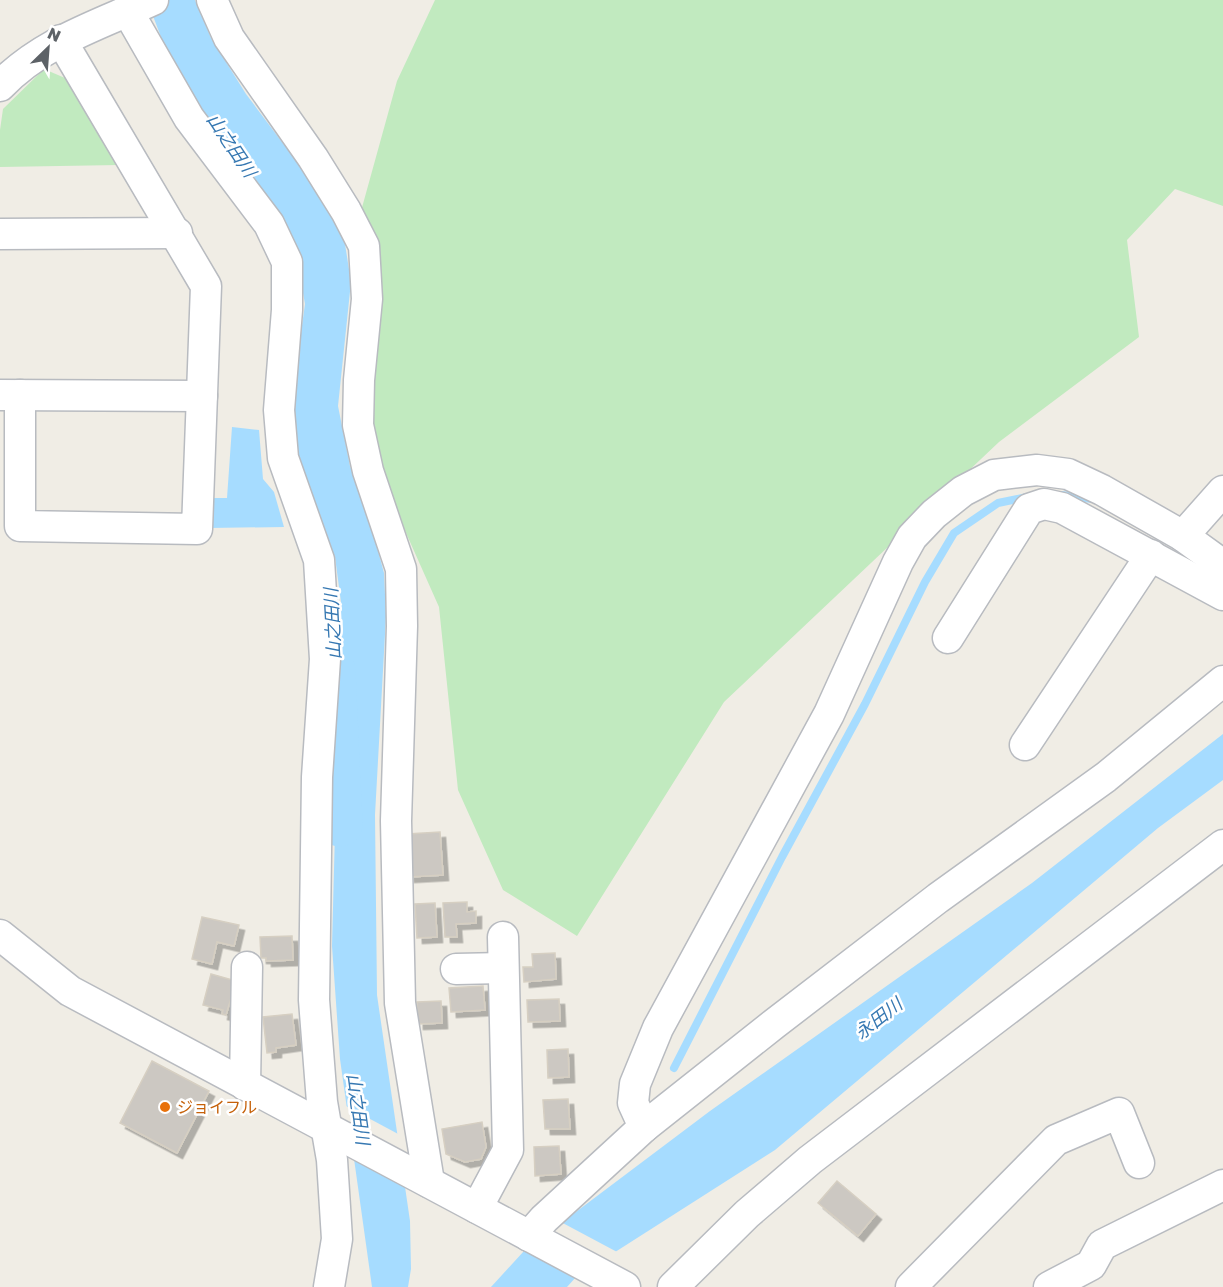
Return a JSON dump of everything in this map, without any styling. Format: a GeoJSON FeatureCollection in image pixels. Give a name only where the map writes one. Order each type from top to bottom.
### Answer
{"type":"FeatureCollection","features":[{"type":"Feature","properties":{"kind":"street"},"geometry":{"type":"LineString","coordinates":[[212,0],[229,38],[313,158],[346,211],[364,246],[367,299],[359,380],[358,425],[368,471],[401,570],[402,626],[396,821],[400,1004],[429,1182]]}},
{"type":"Feature","properties":{"kind":"street"},"geometry":{"type":"LineString","coordinates":[[0,86],[18,67],[61,40],[139,6],[189,118],[269,224],[286,262],[287,310],[279,410],[283,458],[319,560],[325,659],[317,777],[314,1000],[322,1102],[328,1129],[337,1239],[329,1287]]}},
{"type":"Feature","properties":{"kind":"street"},"geometry":{"type":"LineString","coordinates":[[61,40],[177,233],[206,286],[202,396],[197,529],[20,526],[10,395],[202,396]]}},
{"type":"Feature","properties":{"kind":"street"},"geometry":{"type":"LineString","coordinates":[[0,234],[177,233]]}},
{"type":"Feature","properties":{"kind":"street"},"geometry":{"type":"LineString","coordinates":[[644,1127],[633,1103],[642,1062],[658,1028],[829,714],[912,537],[934,514],[963,491],[994,475],[1037,470],[1068,474],[1102,490],[1182,536],[1223,565]]}},
{"type":"Feature","properties":{"kind":"street"},"geometry":{"type":"LineString","coordinates":[[1182,536],[1223,491]]}},
{"type":"Feature","properties":{"kind":"street"},"geometry":{"type":"LineString","coordinates":[[948,638],[1029,509],[1044,504],[1062,508],[1223,595]]}},
{"type":"Feature","properties":{"kind":"street"},"geometry":{"type":"LineString","coordinates":[[1025,745],[1151,555]]}},
{"type":"Feature","properties":{"kind":"street"},"geometry":{"type":"LineString","coordinates":[[529,1236],[543,1220],[644,1127],[938,898],[1106,777],[1223,681]]}},
{"type":"Feature","properties":{"kind":"street"},"geometry":{"type":"LineString","coordinates":[[673,1287],[747,1214],[810,1160],[1223,845]]}},
{"type":"Feature","properties":{"kind":"street"},"geometry":{"type":"LineString","coordinates":[[0,935],[70,991],[625,1287]]}},
{"type":"Feature","properties":{"kind":"street"},"geometry":{"type":"LineString","coordinates":[[477,1208],[508,1150],[503,937]]}},
{"type":"Feature","properties":{"kind":"street"},"geometry":{"type":"LineString","coordinates":[[245,1085],[247,967]]}},
{"type":"Feature","properties":{"kind":"street"},"geometry":{"type":"LineString","coordinates":[[456,969],[504,968]]}},
{"type":"Feature","properties":{"kind":"street"},"geometry":{"type":"LineString","coordinates":[[910,1287],[1056,1140],[1119,1113],[1139,1163]]}},
{"type":"Feature","properties":{"kind":"street"},"geometry":{"type":"LineString","coordinates":[[1049,1287],[1091,1266],[1102,1245],[1223,1185]]}},
{"type":"Feature","properties":{"kind":"green space"},"geometry":{"type":"Polygon","coordinates":[[[435,0],[1223,0],[1223,206],[1175,189],[1127,240],[1139,337],[999,442],[724,702],[577,936],[503,890],[458,790],[439,607],[374,461],[358,222],[397,81],[435,0]]]}},
{"type":"Feature","properties":{"kind":"green space"},"geometry":{"type":"Polygon","coordinates":[[[44,69],[65,78],[119,165],[0,167],[0,130],[3,109],[44,69]]]}},
{"type":"Feature","properties":{"kind":"water"},"geometry":{"type":"Polygon","coordinates":[[[147,0],[195,0],[211,38],[246,94],[327,202],[345,244],[351,282],[338,406],[350,466],[370,521],[384,573],[386,616],[375,815],[377,995],[410,1221],[411,1269],[408,1287],[372,1287],[340,1059],[332,946],[341,602],[335,557],[309,502],[293,429],[298,354],[305,304],[298,266],[167,53],[147,0]]]}},
{"type":"Feature","properties":{"kind":"water"},"geometry":{"type":"Polygon","coordinates":[[[232,427],[259,430],[263,479],[274,492],[284,527],[209,528],[210,498],[227,498],[232,427]]]}},
{"type":"Feature","properties":{"kind":"water","name":"永田川"},"geometry":{"type":"Polygon","coordinates":[[[1223,734],[1223,780],[1158,828],[775,1150],[576,1277],[567,1287],[491,1287],[524,1251],[710,1111],[1032,883],[1223,734]]]}},
{"type":"Feature","properties":{"kind":"pier"},"geometry":{"type":"Polygon","coordinates":[[[344,1105],[400,1135],[408,1185],[351,1155],[344,1105]]]}},
{"type":"Feature","properties":{"kind":"pier"},"geometry":{"type":"Polygon","coordinates":[[[559,1221],[619,1253],[580,1278],[525,1249],[559,1221]]]}},
{"type":"Feature","properties":{"kind":"building"},"geometry":{"type":"Polygon","coordinates":[[[440,832],[443,875],[409,877],[407,834],[440,832]]]}},
{"type":"Feature","properties":{"kind":"building"},"geometry":{"type":"Polygon","coordinates":[[[467,902],[467,912],[476,911],[476,923],[456,924],[457,937],[445,937],[443,903],[467,902]]]}},
{"type":"Feature","properties":{"kind":"building"},"geometry":{"type":"Polygon","coordinates":[[[435,903],[437,937],[417,938],[415,904],[435,903]]]}},
{"type":"Feature","properties":{"kind":"building"},"geometry":{"type":"Polygon","coordinates":[[[202,917],[239,925],[234,946],[217,942],[212,964],[192,959],[202,917]]]}},
{"type":"Feature","properties":{"kind":"building"},"geometry":{"type":"Polygon","coordinates":[[[292,936],[293,960],[266,961],[266,958],[261,958],[260,937],[292,936]]]}},
{"type":"Feature","properties":{"kind":"building"},"geometry":{"type":"Polygon","coordinates":[[[555,953],[556,979],[524,982],[523,967],[533,967],[532,954],[555,953]]]}},
{"type":"Feature","properties":{"kind":"building"},"geometry":{"type":"Polygon","coordinates":[[[211,974],[236,981],[226,1015],[222,1014],[223,1010],[203,1005],[211,974]]]}},
{"type":"Feature","properties":{"kind":"building"},"geometry":{"type":"Polygon","coordinates":[[[483,986],[485,1010],[451,1012],[449,988],[483,986]]]}},
{"type":"Feature","properties":{"kind":"building"},"geometry":{"type":"Polygon","coordinates":[[[559,999],[560,1021],[528,1022],[527,1000],[559,999]]]}},
{"type":"Feature","properties":{"kind":"building"},"geometry":{"type":"Polygon","coordinates":[[[441,1001],[442,1023],[418,1024],[417,1002],[441,1001]]]}},
{"type":"Feature","properties":{"kind":"building"},"geometry":{"type":"Polygon","coordinates":[[[292,1014],[296,1045],[276,1048],[276,1052],[267,1053],[263,1017],[292,1014]]]}},
{"type":"Feature","properties":{"kind":"building"},"geometry":{"type":"Polygon","coordinates":[[[568,1049],[569,1077],[548,1078],[547,1050],[568,1049]]]}},
{"type":"Feature","properties":{"kind":"building","name":"ジョイフル"},"geometry":{"type":"Polygon","coordinates":[[[152,1061],[209,1091],[177,1153],[120,1123],[152,1061]]]}},
{"type":"Feature","properties":{"kind":"building"},"geometry":{"type":"Polygon","coordinates":[[[568,1099],[570,1129],[545,1129],[543,1100],[568,1099]]]}},
{"type":"Feature","properties":{"kind":"building"},"geometry":{"type":"Polygon","coordinates":[[[482,1122],[486,1147],[481,1159],[465,1162],[446,1154],[442,1129],[482,1122]]]}},
{"type":"Feature","properties":{"kind":"building"},"geometry":{"type":"Polygon","coordinates":[[[559,1146],[561,1174],[535,1176],[534,1147],[559,1146]]]}},
{"type":"Feature","properties":{"kind":"building"},"geometry":{"type":"Polygon","coordinates":[[[837,1181],[876,1214],[858,1236],[818,1203],[837,1181]]]}},
{"type":"Feature","properties":{"kind":"waterway"},"geometry":{"type":"LineString","coordinates":[[1062,495],[1092,499]]}},
{"type":"Feature","properties":{"kind":"waterway"},"geometry":{"type":"LineString","coordinates":[[674,1068],[782,857],[865,704],[925,582],[954,533],[998,503],[1027,497]]}},
{"type":"Feature","properties":{"kind":"waterway","name":"山之田川"},"geometry":{"type":"LineString","coordinates":[[333,671],[340,824]]}},
{"type":"Feature","properties":{"kind":"place","name":"ジョイフル"},"geometry":{"type":"Point","coordinates":[165,1107]}}]}
